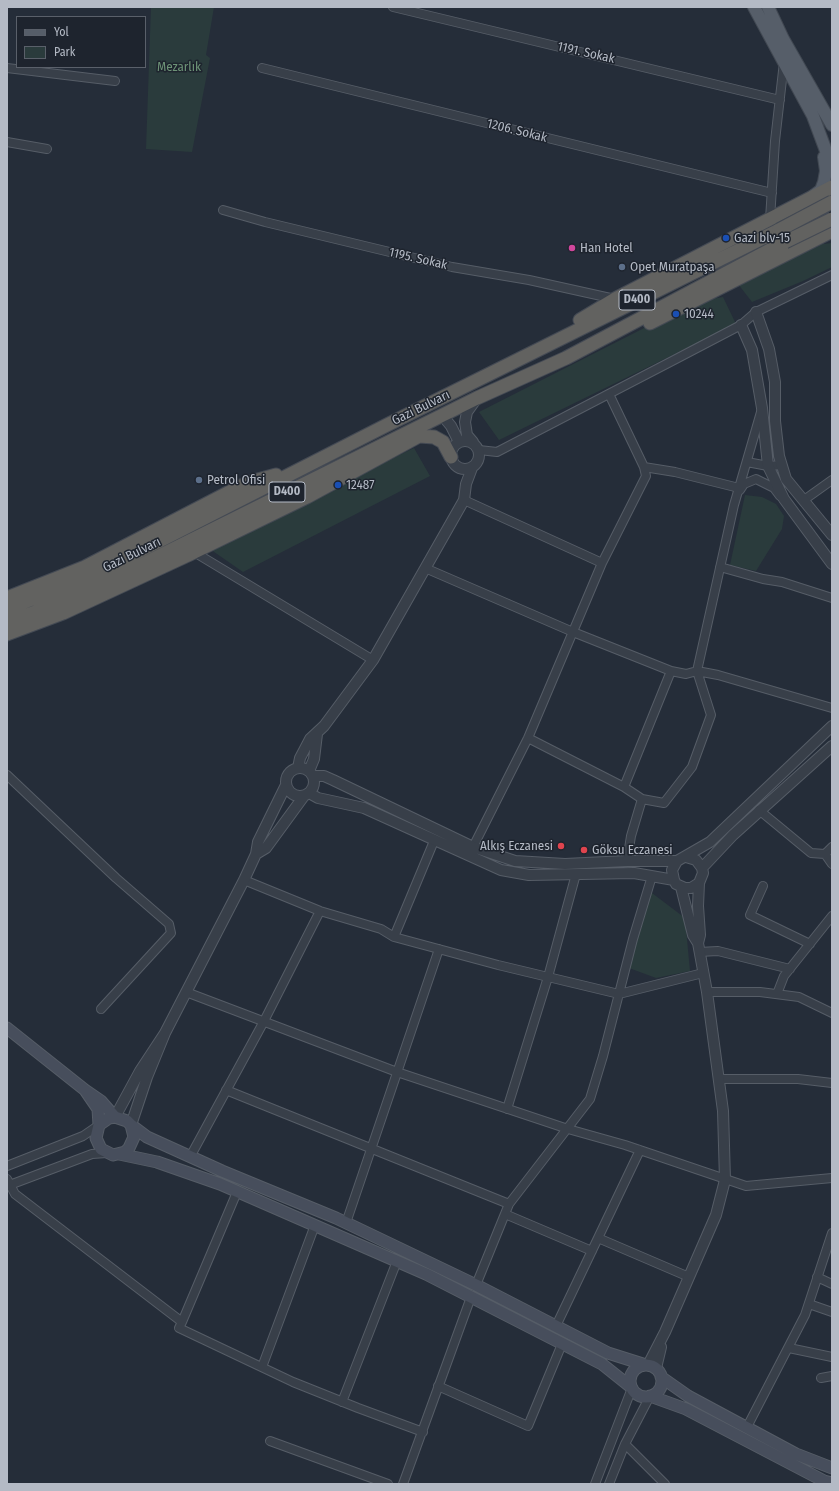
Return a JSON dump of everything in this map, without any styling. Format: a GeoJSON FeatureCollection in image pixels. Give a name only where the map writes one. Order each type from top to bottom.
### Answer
{"type":"FeatureCollection","features":[{"type":"Feature","properties":{"kind":"highway"},"geometry":{"type":"LineString","coordinates":[[495,371],[615,299],[832,187]]}},
{"type":"Feature","properties":{"kind":"highway"},"geometry":{"type":"LineString","coordinates":[[799,204],[814,202],[823,204],[829,209],[832,221],[815,240]]}},
{"type":"Feature","properties":{"kind":"highway","name":"Gazi Bulvarı"},"geometry":{"type":"LineString","coordinates":[[7,609],[80,580],[132,555],[832,202]]}},
{"type":"Feature","properties":{"kind":"highway","name":"Gazi Bulvarı"},"geometry":{"type":"LineString","coordinates":[[7,622],[35,612],[141,565],[442,415],[566,358],[832,218]]}},
{"type":"Feature","properties":{"kind":"highway"},"geometry":{"type":"LineString","coordinates":[[566,358],[616,339],[726,286],[832,231]]}},
{"type":"Feature","properties":{"kind":"highway"},"geometry":{"type":"LineString","coordinates":[[7,634],[63,613],[194,552],[307,497],[419,436],[434,437],[443,442],[453,461]]}},
{"type":"Feature","properties":{"kind":"highway"},"geometry":{"type":"LineString","coordinates":[[7,598],[85,566],[247,483],[306,466]]}},
{"type":"Feature","properties":{"kind":"main road"},"geometry":{"type":"LineString","coordinates":[[754,7],[813,116],[832,167]]}},
{"type":"Feature","properties":{"kind":"main road"},"geometry":{"type":"LineString","coordinates":[[768,7],[783,39],[832,126]]}},
{"type":"Feature","properties":{"kind":"main road"},"geometry":{"type":"LineString","coordinates":[[813,196],[821,190],[826,171],[822,142]]}},
{"type":"Feature","properties":{"kind":"main road"},"geometry":{"type":"LineString","coordinates":[[815,240],[832,236]]}},
{"type":"Feature","properties":{"kind":"main road"},"geometry":{"type":"LineString","coordinates":[[7,1028],[101,1101],[115,1117],[127,1121],[131,1126],[147,1137],[190,1157],[346,1223],[476,1285],[608,1353],[653,1369],[688,1396],[796,1454],[832,1468]]}},
{"type":"Feature","properties":{"kind":"main road"},"geometry":{"type":"LineString","coordinates":[[85,1090],[98,1108],[99,1126],[96,1138],[102,1150],[107,1153],[157,1162],[237,1192],[397,1261],[602,1364],[640,1395],[650,1396],[686,1409],[824,1481],[831,1483]]}},
{"type":"Feature","properties":{"kind":"main road"},"geometry":{"type":"LineString","coordinates":[[99,1126],[103,1121],[115,1117]]}},
{"type":"Feature","properties":{"kind":"main road"},"geometry":{"type":"LineString","coordinates":[[119,1154],[125,1152],[132,1143],[133,1131],[131,1126]]}},
{"type":"Feature","properties":{"kind":"main road"},"geometry":{"type":"LineString","coordinates":[[632,1388],[631,1377],[633,1372],[641,1366],[653,1369]]}},
{"type":"Feature","properties":{"kind":"main road"},"geometry":{"type":"LineString","coordinates":[[650,1396],[658,1391],[661,1386],[653,1369]]}},
{"type":"Feature","properties":{"kind":"street","name":"1191. Sokak"},"geometry":{"type":"LineString","coordinates":[[393,7],[780,100]]}},
{"type":"Feature","properties":{"kind":"street"},"geometry":{"type":"LineString","coordinates":[[770,219],[784,61]]}},
{"type":"Feature","properties":{"kind":"street"},"geometry":{"type":"LineString","coordinates":[[7,68],[115,81]]}},
{"type":"Feature","properties":{"kind":"street","name":"1206. Sokak"},"geometry":{"type":"LineString","coordinates":[[262,68],[772,193]]}},
{"type":"Feature","properties":{"kind":"street"},"geometry":{"type":"LineString","coordinates":[[7,142],[47,149]]}},
{"type":"Feature","properties":{"kind":"street","name":"1195. Sokak"},"geometry":{"type":"LineString","coordinates":[[223,210],[265,222],[452,267],[529,280],[615,299]]}},
{"type":"Feature","properties":{"kind":"street"},"geometry":{"type":"LineString","coordinates":[[466,484],[464,476],[453,461],[452,448],[459,442],[469,440],[497,452],[740,325],[756,312],[832,274]]}},
{"type":"Feature","properties":{"kind":"street"},"geometry":{"type":"LineString","coordinates":[[756,312],[769,349],[775,382],[775,421],[779,456],[786,479],[832,535]]}},
{"type":"Feature","properties":{"kind":"street"},"geometry":{"type":"LineString","coordinates":[[740,325],[752,350],[762,408],[768,466],[784,499]]}},
{"type":"Feature","properties":{"kind":"street"},"geometry":{"type":"LineString","coordinates":[[473,847],[528,738],[602,563],[646,476],[644,467],[609,394]]}},
{"type":"Feature","properties":{"kind":"street"},"geometry":{"type":"LineString","coordinates":[[131,1126],[147,1077],[165,1033],[244,880],[256,854],[258,842],[286,785],[288,774],[298,768],[300,758],[310,739],[317,734],[374,660],[464,500],[466,484],[472,468],[479,460],[465,422],[467,412],[477,398]]}},
{"type":"Feature","properties":{"kind":"street"},"geometry":{"type":"LineString","coordinates":[[528,738],[624,787],[642,799],[664,803],[692,767],[711,715],[698,671],[720,567],[739,488],[762,408]]}},
{"type":"Feature","properties":{"kind":"street"},"geometry":{"type":"LineString","coordinates":[[442,415],[451,426],[459,442]]}},
{"type":"Feature","properties":{"kind":"street"},"geometry":{"type":"LineString","coordinates":[[453,461],[463,469],[472,468]]}},
{"type":"Feature","properties":{"kind":"street"},"geometry":{"type":"LineString","coordinates":[[747,462],[768,466],[782,465]]}},
{"type":"Feature","properties":{"kind":"street"},"geometry":{"type":"LineString","coordinates":[[644,467],[675,472],[739,488]]}},
{"type":"Feature","properties":{"kind":"street"},"geometry":{"type":"LineString","coordinates":[[737,497],[744,484],[756,479],[774,488],[784,499],[832,564]]}},
{"type":"Feature","properties":{"kind":"street"},"geometry":{"type":"LineString","coordinates":[[804,500],[832,480]]}},
{"type":"Feature","properties":{"kind":"street"},"geometry":{"type":"LineString","coordinates":[[464,500],[602,563]]}},
{"type":"Feature","properties":{"kind":"street"},"geometry":{"type":"LineString","coordinates":[[194,552],[374,660]]}},
{"type":"Feature","properties":{"kind":"street"},"geometry":{"type":"LineString","coordinates":[[720,567],[763,579],[782,582],[832,598]]}},
{"type":"Feature","properties":{"kind":"street"},"geometry":{"type":"LineString","coordinates":[[425,568],[573,632],[671,671],[686,674],[698,671],[718,675],[832,708]]}},
{"type":"Feature","properties":{"kind":"street"},"geometry":{"type":"LineString","coordinates":[[624,787],[671,671]]}},
{"type":"Feature","properties":{"kind":"street"},"geometry":{"type":"LineString","coordinates":[[653,1369],[665,1332],[716,1215],[725,1180],[723,1110],[704,973],[698,948],[672,870],[682,859],[710,842],[832,726]]}},
{"type":"Feature","properties":{"kind":"street"},"geometry":{"type":"LineString","coordinates":[[256,854],[266,848],[307,794],[314,782],[311,774],[317,734]]}},
{"type":"Feature","properties":{"kind":"street"},"geometry":{"type":"LineString","coordinates":[[702,868],[759,810],[832,746]]}},
{"type":"Feature","properties":{"kind":"street"},"geometry":{"type":"LineString","coordinates":[[298,768],[311,774],[324,776],[333,780],[473,847],[515,861],[565,864],[682,859],[696,860],[702,868],[703,873],[699,882],[698,906],[700,935],[698,948]]}},
{"type":"Feature","properties":{"kind":"street"},"geometry":{"type":"LineString","coordinates":[[7,776],[116,878],[169,924],[172,933],[102,1009]]}},
{"type":"Feature","properties":{"kind":"street"},"geometry":{"type":"LineString","coordinates":[[286,785],[293,794],[307,794],[318,798],[364,808],[434,841],[501,870],[529,875],[634,873],[652,876],[691,888],[699,882]]}},
{"type":"Feature","properties":{"kind":"street"},"geometry":{"type":"LineString","coordinates":[[627,861],[631,836],[642,799]]}},
{"type":"Feature","properties":{"kind":"street"},"geometry":{"type":"LineString","coordinates":[[759,810],[811,853],[824,854],[832,847]]}},
{"type":"Feature","properties":{"kind":"street"},"geometry":{"type":"LineString","coordinates":[[394,937],[434,841]]}},
{"type":"Feature","properties":{"kind":"street"},"geometry":{"type":"LineString","coordinates":[[824,854],[832,864]]}},
{"type":"Feature","properties":{"kind":"street"},"geometry":{"type":"LineString","coordinates":[[507,1109],[548,977],[576,874]]}},
{"type":"Feature","properties":{"kind":"street"},"geometry":{"type":"LineString","coordinates":[[476,1285],[509,1204],[590,1099],[652,876]]}},
{"type":"Feature","properties":{"kind":"street"},"geometry":{"type":"LineString","coordinates":[[244,880],[320,911],[381,929],[394,937],[619,994],[704,973]]}},
{"type":"Feature","properties":{"kind":"street"},"geometry":{"type":"LineString","coordinates":[[763,886],[750,915],[810,944]]}},
{"type":"Feature","properties":{"kind":"street"},"geometry":{"type":"LineString","coordinates":[[190,1157],[263,1022],[320,911]]}},
{"type":"Feature","properties":{"kind":"street"},"geometry":{"type":"LineString","coordinates":[[777,994],[784,976],[832,916]]}},
{"type":"Feature","properties":{"kind":"street"},"geometry":{"type":"LineString","coordinates":[[698,948],[718,951],[790,969]]}},
{"type":"Feature","properties":{"kind":"street"},"geometry":{"type":"LineString","coordinates":[[346,1223],[439,949]]}},
{"type":"Feature","properties":{"kind":"street"},"geometry":{"type":"LineString","coordinates":[[186,992],[397,1072],[568,1129],[640,1150],[725,1180],[746,1186],[832,1178]]}},
{"type":"Feature","properties":{"kind":"street"},"geometry":{"type":"LineString","coordinates":[[707,992],[760,992],[799,997],[832,1012]]}},
{"type":"Feature","properties":{"kind":"street"},"geometry":{"type":"LineString","coordinates":[[115,1117],[140,1071],[165,1033]]}},
{"type":"Feature","properties":{"kind":"street"},"geometry":{"type":"LineString","coordinates":[[719,1079],[798,1079],[832,1083]]}},
{"type":"Feature","properties":{"kind":"street"},"geometry":{"type":"LineString","coordinates":[[226,1090],[509,1204]]}},
{"type":"Feature","properties":{"kind":"street"},"geometry":{"type":"LineString","coordinates":[[7,1166],[83,1136],[99,1126]]}},
{"type":"Feature","properties":{"kind":"street"},"geometry":{"type":"LineString","coordinates":[[556,1326],[640,1150]]}},
{"type":"Feature","properties":{"kind":"street"},"geometry":{"type":"LineString","coordinates":[[107,1153],[92,1154],[8,1183],[15,1194],[182,1322]]}},
{"type":"Feature","properties":{"kind":"street"},"geometry":{"type":"LineString","coordinates":[[237,1192],[180,1328],[262,1367],[342,1402],[423,1432]]}},
{"type":"Feature","properties":{"kind":"street"},"geometry":{"type":"LineString","coordinates":[[505,1214],[592,1251]]}},
{"type":"Feature","properties":{"kind":"street"},"geometry":{"type":"LineString","coordinates":[[262,1367],[315,1225]]}},
{"type":"Feature","properties":{"kind":"street"},"geometry":{"type":"LineString","coordinates":[[747,1427],[789,1348],[810,1304],[817,1277],[832,1233]]}},
{"type":"Feature","properties":{"kind":"street"},"geometry":{"type":"LineString","coordinates":[[598,1238],[689,1277]]}},
{"type":"Feature","properties":{"kind":"street"},"geometry":{"type":"LineString","coordinates":[[342,1402],[397,1261]]}},
{"type":"Feature","properties":{"kind":"street"},"geometry":{"type":"LineString","coordinates":[[817,1277],[832,1284]]}},
{"type":"Feature","properties":{"kind":"street"},"geometry":{"type":"LineString","coordinates":[[404,1484],[471,1297]]}},
{"type":"Feature","properties":{"kind":"street"},"geometry":{"type":"LineString","coordinates":[[810,1304],[832,1312]]}},
{"type":"Feature","properties":{"kind":"street"},"geometry":{"type":"LineString","coordinates":[[438,1386],[528,1426],[562,1344]]}},
{"type":"Feature","properties":{"kind":"street"},"geometry":{"type":"LineString","coordinates":[[789,1348],[832,1357]]}},
{"type":"Feature","properties":{"kind":"street"},"geometry":{"type":"LineString","coordinates":[[821,1378],[832,1376]]}},
{"type":"Feature","properties":{"kind":"street"},"geometry":{"type":"LineString","coordinates":[[595,1484],[632,1388]]}},
{"type":"Feature","properties":{"kind":"street"},"geometry":{"type":"LineString","coordinates":[[609,1484],[626,1444],[650,1396]]}},
{"type":"Feature","properties":{"kind":"street"},"geometry":{"type":"LineString","coordinates":[[270,1440],[388,1484]]}},
{"type":"Feature","properties":{"kind":"street"},"geometry":{"type":"LineString","coordinates":[[626,1444],[665,1484]]}},
{"type":"Feature","properties":{"kind":"green space","name":"Mezarlık"},"geometry":{"type":"Polygon","coordinates":[[[151,7],[214,7],[206,55],[210,58],[192,152],[146,149],[151,7]]]}},
{"type":"Feature","properties":{"kind":"green space"},"geometry":{"type":"Polygon","coordinates":[[[832,243],[832,267],[803,281],[752,302],[738,284],[823,244],[832,243]]]}},
{"type":"Feature","properties":{"kind":"green space"},"geometry":{"type":"Polygon","coordinates":[[[723,297],[736,324],[499,440],[479,412],[652,324],[704,300],[723,297]]]}},
{"type":"Feature","properties":{"kind":"green space"},"geometry":{"type":"Polygon","coordinates":[[[414,448],[430,476],[243,572],[207,547],[414,448]]]}},
{"type":"Feature","properties":{"kind":"green space"},"geometry":{"type":"Polygon","coordinates":[[[745,495],[762,497],[776,504],[784,516],[782,529],[756,571],[730,565],[745,495]]]}},
{"type":"Feature","properties":{"kind":"green space"},"geometry":{"type":"Polygon","coordinates":[[[648,890],[685,918],[690,971],[656,978],[629,968],[648,890]]]}},
{"type":"Feature","properties":{"kind":"place","name":"Gazi blv-15"},"geometry":{"type":"Point","coordinates":[726,238]}},
{"type":"Feature","properties":{"kind":"place","name":"Han Hotel"},"geometry":{"type":"Point","coordinates":[572,248]}},
{"type":"Feature","properties":{"kind":"place","name":"Opet Muratpaşa"},"geometry":{"type":"Point","coordinates":[622,267]}},
{"type":"Feature","properties":{"kind":"place","name":"10244"},"geometry":{"type":"Point","coordinates":[676,314]}},
{"type":"Feature","properties":{"kind":"place","name":"Petrol Ofisi"},"geometry":{"type":"Point","coordinates":[199,480]}},
{"type":"Feature","properties":{"kind":"place","name":"12487"},"geometry":{"type":"Point","coordinates":[338,485]}},
{"type":"Feature","properties":{"kind":"place","name":"Alkış Eczanesi"},"geometry":{"type":"Point","coordinates":[561,846]}},
{"type":"Feature","properties":{"kind":"place","name":"Göksu Eczanesi"},"geometry":{"type":"Point","coordinates":[584,850]}}]}
